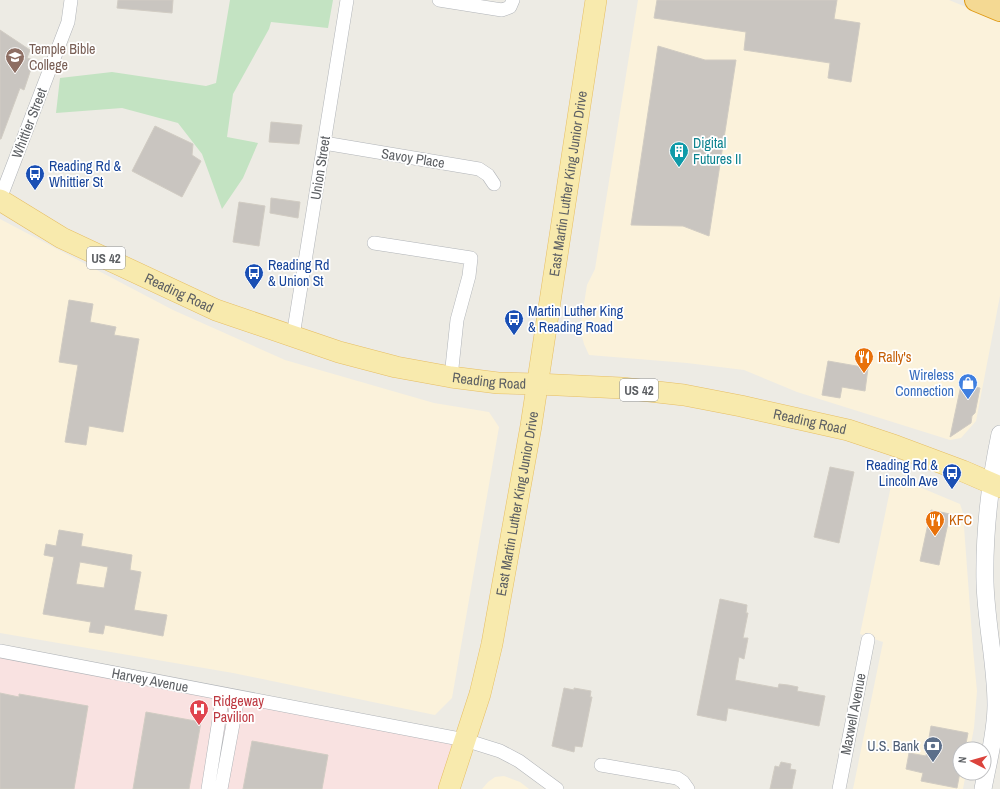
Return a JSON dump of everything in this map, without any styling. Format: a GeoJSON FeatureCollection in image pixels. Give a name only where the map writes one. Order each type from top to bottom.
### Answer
{"type":"FeatureCollection","features":[{"type":"Feature","properties":{"kind":"highway"},"geometry":{"type":"LineString","coordinates":[[976,0],[1000,10]]}},
{"type":"Feature","properties":{"kind":"main road","name":"East Martin Luther King Junior Drive"},"geometry":{"type":"LineString","coordinates":[[449,789],[480,694],[492,644],[527,449],[596,0]]}},
{"type":"Feature","properties":{"kind":"main road","name":"Reading Road"},"geometry":{"type":"LineString","coordinates":[[0,199],[62,238],[216,310],[339,352],[451,378],[498,383],[622,388],[684,395],[783,415],[864,435],[996,485]]}},
{"type":"Feature","properties":{"kind":"street","name":"Whittier Street"},"geometry":{"type":"LineString","coordinates":[[0,199],[68,22],[71,0]]}},
{"type":"Feature","properties":{"kind":"street","name":"Union Street"},"geometry":{"type":"LineString","coordinates":[[293,336],[347,0]]}},
{"type":"Feature","properties":{"kind":"street"},"geometry":{"type":"LineString","coordinates":[[439,0],[502,10],[511,4]]}},
{"type":"Feature","properties":{"kind":"street","name":"Savoy Place"},"geometry":{"type":"LineString","coordinates":[[324,143],[479,169],[488,175],[494,184]]}},
{"type":"Feature","properties":{"kind":"street"},"geometry":{"type":"LineString","coordinates":[[374,243],[471,258],[469,276],[457,320],[451,378]]}},
{"type":"Feature","properties":{"kind":"street"},"geometry":{"type":"LineString","coordinates":[[983,789],[994,733],[996,707],[995,681],[985,584],[987,530],[996,485],[1000,434]]}},
{"type":"Feature","properties":{"kind":"street","name":"Maxwell Avenue"},"geometry":{"type":"LineString","coordinates":[[839,789],[868,640]]}},
{"type":"Feature","properties":{"kind":"street","name":"Harvey Avenue"},"geometry":{"type":"LineString","coordinates":[[0,651],[465,740],[500,751],[519,761],[557,789]]}},
{"type":"Feature","properties":{"kind":"street"},"geometry":{"type":"LineString","coordinates":[[208,789],[223,694]]}},
{"type":"Feature","properties":{"kind":"street"},"geometry":{"type":"LineString","coordinates":[[221,789],[238,697]]}},
{"type":"Feature","properties":{"kind":"street"},"geometry":{"type":"LineString","coordinates":[[601,765],[677,778],[683,782],[688,789]]}},
{"type":"Feature","properties":{"kind":"shaded area"},"geometry":{"type":"Polygon","coordinates":[[[638,0],[949,0],[1000,21],[1000,296],[976,421],[961,438],[950,440],[797,392],[744,370],[687,363],[589,355],[580,329],[587,285],[595,269],[638,0]]]}},
{"type":"Feature","properties":{"kind":"shaded area"},"geometry":{"type":"Polygon","coordinates":[[[0,219],[173,310],[285,360],[434,403],[489,412],[499,427],[452,698],[435,715],[233,673],[0,633],[0,219]]]}},
{"type":"Feature","properties":{"kind":"shaded area"},"geometry":{"type":"Polygon","coordinates":[[[893,476],[960,504],[963,513],[977,691],[972,741],[952,741],[952,781],[964,781],[963,789],[853,789],[883,642],[860,634],[893,476]]]}},
{"type":"Feature","properties":{"kind":"shaded area","name":"Ridgeway Pavilion"},"geometry":{"type":"Polygon","coordinates":[[[0,651],[465,740],[449,789],[0,789],[0,651]]]}},
{"type":"Feature","properties":{"kind":"shaded area"},"geometry":{"type":"Polygon","coordinates":[[[504,776],[520,782],[529,789],[482,789],[495,777],[504,776]]]}},
{"type":"Feature","properties":{"kind":"green space"},"geometry":{"type":"Polygon","coordinates":[[[230,0],[333,0],[328,28],[271,22],[269,29],[233,94],[227,137],[258,143],[243,178],[222,209],[202,154],[178,123],[122,108],[56,113],[60,78],[112,72],[206,86],[216,83],[230,0]]]}},
{"type":"Feature","properties":{"kind":"building"},"geometry":{"type":"Polygon","coordinates":[[[118,0],[173,0],[172,13],[117,8],[118,0]]]}},
{"type":"Feature","properties":{"kind":"building"},"geometry":{"type":"Polygon","coordinates":[[[657,0],[837,0],[834,19],[860,23],[851,82],[828,78],[830,63],[744,50],[746,32],[654,18],[657,0]]]}},
{"type":"Feature","properties":{"kind":"building","name":"Temple Bible College"},"geometry":{"type":"Polygon","coordinates":[[[0,30],[30,50],[27,58],[34,60],[24,90],[20,88],[1,139],[0,139],[0,30]]]}},
{"type":"Feature","properties":{"kind":"building","name":"Digital Futures II"},"geometry":{"type":"Polygon","coordinates":[[[658,46],[705,60],[736,60],[709,236],[683,226],[631,225],[658,46]]]}},
{"type":"Feature","properties":{"kind":"building"},"geometry":{"type":"Polygon","coordinates":[[[271,122],[302,125],[299,144],[269,142],[271,122]]]}},
{"type":"Feature","properties":{"kind":"building"},"geometry":{"type":"Polygon","coordinates":[[[155,126],[193,144],[192,155],[201,161],[182,197],[132,171],[155,126]]]}},
{"type":"Feature","properties":{"kind":"building"},"geometry":{"type":"Polygon","coordinates":[[[271,198],[300,202],[298,218],[270,213],[271,198]]]}},
{"type":"Feature","properties":{"kind":"building"},"geometry":{"type":"Polygon","coordinates":[[[239,202],[265,206],[259,246],[233,242],[239,202]]]}},
{"type":"Feature","properties":{"kind":"building"},"geometry":{"type":"Polygon","coordinates":[[[69,300],[93,304],[90,322],[116,327],[114,335],[139,339],[123,432],[89,426],[86,445],[65,442],[78,365],[59,362],[69,300]]]}},
{"type":"Feature","properties":{"kind":"building"},"geometry":{"type":"Polygon","coordinates":[[[828,361],[868,368],[865,391],[842,387],[840,398],[822,395],[828,361]]]}},
{"type":"Feature","properties":{"kind":"building","name":"Wireless Connection"},"geometry":{"type":"Polygon","coordinates":[[[961,385],[980,388],[975,413],[972,416],[971,423],[950,437],[961,385]]]}},
{"type":"Feature","properties":{"kind":"building"},"geometry":{"type":"Polygon","coordinates":[[[830,467],[854,472],[839,543],[814,537],[830,467]]]}},
{"type":"Feature","properties":{"kind":"building","name":"KFC"},"geometry":{"type":"Polygon","coordinates":[[[931,510],[950,514],[939,565],[920,561],[931,510]]]}},
{"type":"Feature","properties":{"kind":"building"},"geometry":{"type":"Polygon","coordinates":[[[59,530],[83,534],[81,546],[132,555],[130,570],[141,572],[134,610],[167,615],[163,636],[105,625],[103,634],[89,632],[91,622],[43,614],[54,557],[44,555],[46,544],[56,546],[59,530]],[[80,562],[76,584],[104,588],[108,567],[80,562]]]}},
{"type":"Feature","properties":{"kind":"building"},"geometry":{"type":"Polygon","coordinates":[[[720,599],[747,605],[746,613],[748,613],[743,638],[748,638],[744,659],[739,657],[735,680],[778,688],[779,684],[788,685],[798,687],[797,691],[825,696],[819,726],[728,708],[726,721],[697,715],[720,599]]]}},
{"type":"Feature","properties":{"kind":"building"},"geometry":{"type":"Polygon","coordinates":[[[564,688],[591,691],[590,697],[592,697],[582,747],[575,746],[574,752],[552,746],[564,688]]]}},
{"type":"Feature","properties":{"kind":"building"},"geometry":{"type":"Polygon","coordinates":[[[0,693],[19,697],[19,694],[88,706],[74,789],[0,789],[0,693]]]}},
{"type":"Feature","properties":{"kind":"building"},"geometry":{"type":"Polygon","coordinates":[[[146,712],[201,722],[189,789],[133,789],[146,712]]]}},
{"type":"Feature","properties":{"kind":"building","name":"U.S. Bank"},"geometry":{"type":"Polygon","coordinates":[[[931,726],[968,733],[966,741],[952,741],[952,781],[958,781],[957,788],[921,781],[923,773],[906,769],[909,753],[926,756],[931,726]]]}},
{"type":"Feature","properties":{"kind":"building"},"geometry":{"type":"Polygon","coordinates":[[[252,741],[328,755],[322,789],[243,789],[252,741]]]}},
{"type":"Feature","properties":{"kind":"building"},"geometry":{"type":"Polygon","coordinates":[[[781,762],[791,764],[790,769],[796,770],[792,789],[770,789],[775,766],[779,767],[781,762]]]}},
{"type":"Feature","properties":{"kind":"place","name":"Temple Bible College"},"geometry":{"type":"Point","coordinates":[15,74]}},
{"type":"Feature","properties":{"kind":"place","name":"Digital Futures II"},"geometry":{"type":"Point","coordinates":[679,168]}},
{"type":"Feature","properties":{"kind":"place","name":"Reading Rd & Whittier St"},"geometry":{"type":"Point","coordinates":[35,191]}},
{"type":"Feature","properties":{"kind":"place","name":"Reading Rd & Union St"},"geometry":{"type":"Point","coordinates":[254,290]}},
{"type":"Feature","properties":{"kind":"place","name":"Martin Luther King & Reading Road"},"geometry":{"type":"Point","coordinates":[514,336]}},
{"type":"Feature","properties":{"kind":"place","name":"Rally's"},"geometry":{"type":"Point","coordinates":[864,374]}},
{"type":"Feature","properties":{"kind":"place","name":"Wireless Connection"},"geometry":{"type":"Point","coordinates":[968,400]}},
{"type":"Feature","properties":{"kind":"place","name":"Reading Rd & Lincoln Ave"},"geometry":{"type":"Point","coordinates":[952,490]}},
{"type":"Feature","properties":{"kind":"place","name":"KFC"},"geometry":{"type":"Point","coordinates":[935,537]}},
{"type":"Feature","properties":{"kind":"place","name":"Ridgeway Pavilion"},"geometry":{"type":"Point","coordinates":[199,726]}},
{"type":"Feature","properties":{"kind":"place","name":"U.S. Bank"},"geometry":{"type":"Point","coordinates":[933,763]}}]}
